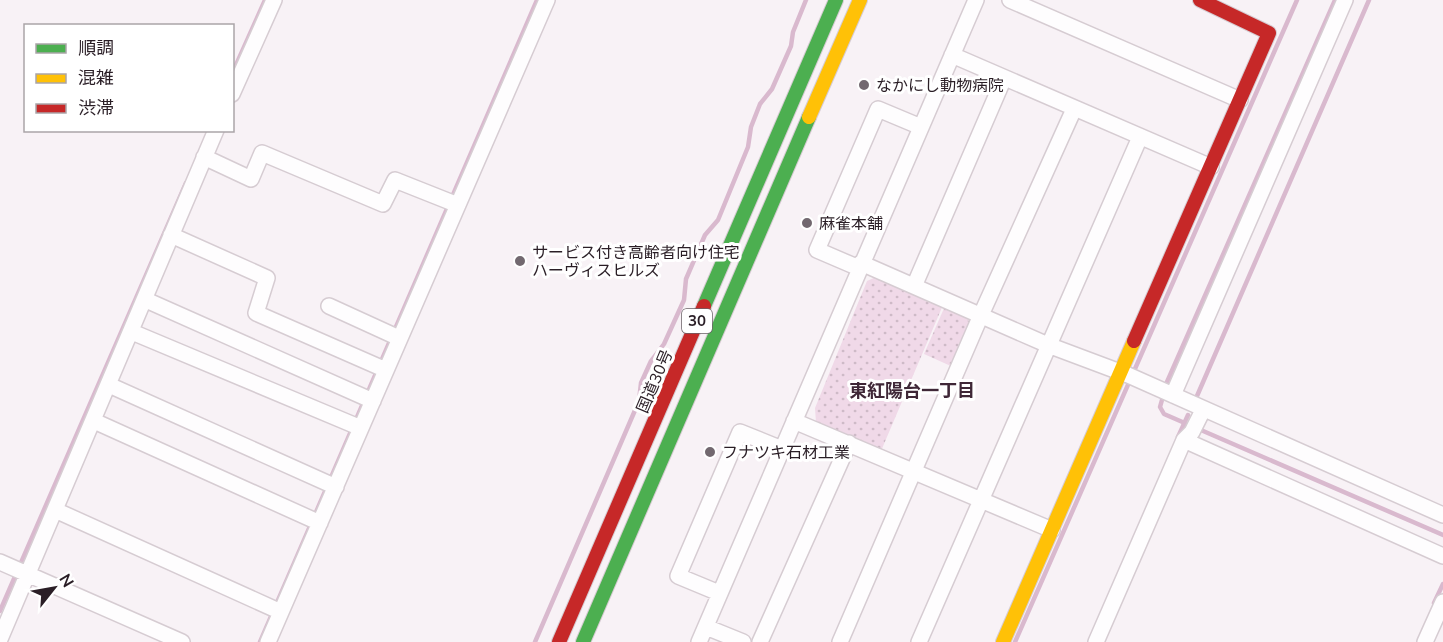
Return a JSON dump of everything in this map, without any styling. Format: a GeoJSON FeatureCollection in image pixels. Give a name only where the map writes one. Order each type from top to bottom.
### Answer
{"type":"FeatureCollection","features":[{"type":"Feature","properties":{"kind":"main road","name":"国道30号"},"geometry":{"type":"LineString","coordinates":[[559,642],[836,0]]}},
{"type":"Feature","properties":{"kind":"main road","name":"30"},"geometry":{"type":"LineString","coordinates":[[583,642],[860,0]]}},
{"type":"Feature","properties":{"kind":"main road"},"geometry":{"type":"LineString","coordinates":[[1003,642],[1052,530],[1129,376],[1211,167],[1269,33],[1206,1]]}},
{"type":"Feature","properties":{"kind":"street"},"geometry":{"type":"LineString","coordinates":[[234,90],[274,0]]}},
{"type":"Feature","properties":{"kind":"street"},"geometry":{"type":"LineString","coordinates":[[268,642],[276,610],[451,203],[547,0]]}},
{"type":"Feature","properties":{"kind":"street"},"geometry":{"type":"LineString","coordinates":[[699,642],[976,0]]}},
{"type":"Feature","properties":{"kind":"street"},"geometry":{"type":"LineString","coordinates":[[1010,0],[1240,100]]}},
{"type":"Feature","properties":{"kind":"street"},"geometry":{"type":"LineString","coordinates":[[1167,392],[1345,0]]}},
{"type":"Feature","properties":{"kind":"street"},"geometry":{"type":"LineString","coordinates":[[952,55],[1211,167]]}},
{"type":"Feature","properties":{"kind":"street"},"geometry":{"type":"LineString","coordinates":[[915,284],[1004,78]]}},
{"type":"Feature","properties":{"kind":"street"},"geometry":{"type":"LineString","coordinates":[[921,127],[878,109],[817,250],[915,284],[1048,345],[1167,392],[1194,426],[1443,555]]}},
{"type":"Feature","properties":{"kind":"street"},"geometry":{"type":"LineString","coordinates":[[840,642],[981,315],[1074,109]]}},
{"type":"Feature","properties":{"kind":"street"},"geometry":{"type":"LineString","coordinates":[[0,639],[15,569],[55,510],[146,300],[215,132]]}},
{"type":"Feature","properties":{"kind":"street"},"geometry":{"type":"LineString","coordinates":[[919,642],[1140,137]]}},
{"type":"Feature","properties":{"kind":"street"},"geometry":{"type":"LineString","coordinates":[[204,158],[251,179],[262,153],[383,204],[395,180],[451,203]]}},
{"type":"Feature","properties":{"kind":"street"},"geometry":{"type":"LineString","coordinates":[[171,235],[267,278],[256,313],[381,368]]}},
{"type":"Feature","properties":{"kind":"street"},"geometry":{"type":"LineString","coordinates":[[146,300],[367,399]]}},
{"type":"Feature","properties":{"kind":"street"},"geometry":{"type":"LineString","coordinates":[[328,306],[394,336]]}},
{"type":"Feature","properties":{"kind":"street"},"geometry":{"type":"LineString","coordinates":[[132,332],[356,426]]}},
{"type":"Feature","properties":{"kind":"street"},"geometry":{"type":"LineString","coordinates":[[109,385],[330,484]]}},
{"type":"Feature","properties":{"kind":"street"},"geometry":{"type":"LineString","coordinates":[[94,421],[315,520]]}},
{"type":"Feature","properties":{"kind":"street"},"geometry":{"type":"LineString","coordinates":[[794,421],[1052,530]]}},
{"type":"Feature","properties":{"kind":"street"},"geometry":{"type":"LineString","coordinates":[[1194,426],[1443,515]]}},
{"type":"Feature","properties":{"kind":"street"},"geometry":{"type":"LineString","coordinates":[[1096,642],[1194,426]]}},
{"type":"Feature","properties":{"kind":"street"},"geometry":{"type":"LineString","coordinates":[[719,593],[678,576],[735,442],[740,432],[782,449]]}},
{"type":"Feature","properties":{"kind":"street"},"geometry":{"type":"LineString","coordinates":[[760,642],[849,443]]}},
{"type":"Feature","properties":{"kind":"street"},"geometry":{"type":"LineString","coordinates":[[55,510],[276,610]]}},
{"type":"Feature","properties":{"kind":"street"},"geometry":{"type":"LineString","coordinates":[[15,569],[182,642]]}},
{"type":"Feature","properties":{"kind":"street"},"geometry":{"type":"LineString","coordinates":[[1425,642],[1443,602]]}},
{"type":"Feature","properties":{"kind":"street"},"geometry":{"type":"LineString","coordinates":[[706,627],[743,642]]}},
{"type":"Feature","properties":{"kind":"shaded area"},"geometry":{"type":"Polygon","coordinates":[[[878,276],[943,305],[881,451],[816,423],[815,408],[867,281],[878,276]]]}},
{"type":"Feature","properties":{"kind":"shaded area"},"geometry":{"type":"Polygon","coordinates":[[[945,306],[966,315],[971,326],[953,367],[924,354],[945,306]]]}},
{"type":"Feature","properties":{"kind":"waterway"},"geometry":{"type":"LineString","coordinates":[[234,70],[265,0]]}},
{"type":"Feature","properties":{"kind":"waterway"},"geometry":{"type":"LineString","coordinates":[[260,642],[537,0]]}},
{"type":"Feature","properties":{"kind":"waterway"},"geometry":{"type":"LineString","coordinates":[[535,642],[639,401],[641,383],[651,361],[664,344],[684,300],[686,279],[705,235],[718,220],[748,147],[751,127],[760,104],[772,89],[791,46],[793,32],[806,0]]}},
{"type":"Feature","properties":{"kind":"waterway"},"geometry":{"type":"LineString","coordinates":[[1015,642],[1297,0]]}},
{"type":"Feature","properties":{"kind":"waterway"},"geometry":{"type":"LineString","coordinates":[[1335,0],[1167,382],[1160,407],[1164,414],[1443,535]]}},
{"type":"Feature","properties":{"kind":"waterway"},"geometry":{"type":"LineString","coordinates":[[1197,396],[1369,0]]}},
{"type":"Feature","properties":{"kind":"waterway"},"geometry":{"type":"LineString","coordinates":[[0,611],[186,183]]}},
{"type":"Feature","properties":{"kind":"waterway"},"geometry":{"type":"LineString","coordinates":[[1178,437],[1188,415]]}},
{"type":"Feature","properties":{"kind":"waterway"},"geometry":{"type":"LineString","coordinates":[[1434,603],[1443,584]]}},
{"type":"Feature","properties":{"kind":"traffic: fast"},"geometry":{"type":"LineString","coordinates":[[704,306],[836,0]]}},
{"type":"Feature","properties":{"kind":"traffic: fast"},"geometry":{"type":"LineString","coordinates":[[583,642],[809,117]]}},
{"type":"Feature","properties":{"kind":"traffic: slow"},"geometry":{"type":"LineString","coordinates":[[809,117],[860,0]]}},
{"type":"Feature","properties":{"kind":"traffic: slow"},"geometry":{"type":"LineString","coordinates":[[1003,642],[1134,341]]}},
{"type":"Feature","properties":{"kind":"traffic: jam"},"geometry":{"type":"LineString","coordinates":[[1134,341],[1269,33],[1200,0]]}},
{"type":"Feature","properties":{"kind":"traffic: jam"},"geometry":{"type":"LineString","coordinates":[[559,642],[704,306]]}},
{"type":"Feature","properties":{"kind":"place","name":"なかにし動物病院"},"geometry":{"type":"Point","coordinates":[864,85]}},
{"type":"Feature","properties":{"kind":"place","name":"麻雀本舗"},"geometry":{"type":"Point","coordinates":[807,223]}},
{"type":"Feature","properties":{"kind":"place","name":"サービス付き高齢者向け住宅 ハーヴィスヒルズ"},"geometry":{"type":"Point","coordinates":[520,261]}},
{"type":"Feature","properties":{"kind":"place","name":"フナツキ石材工業"},"geometry":{"type":"Point","coordinates":[710,452]}},
{"type":"Feature","properties":{"kind":"district","name":"東紅陽台一丁目"},"geometry":{"type":"Point","coordinates":[912,391]}}]}
